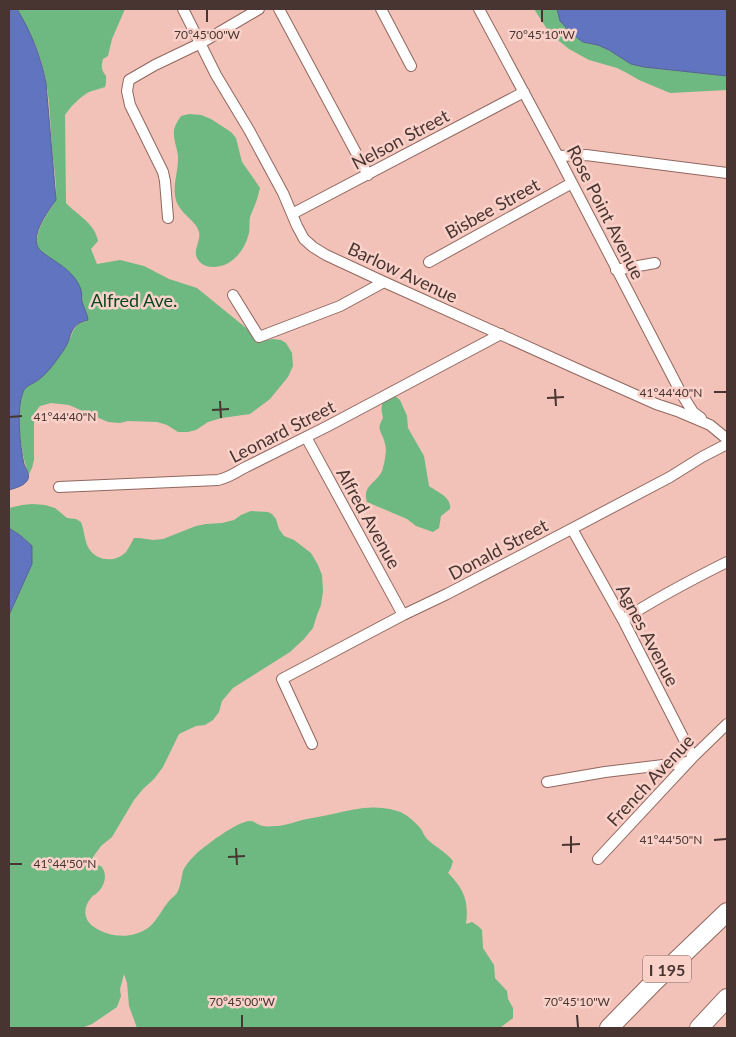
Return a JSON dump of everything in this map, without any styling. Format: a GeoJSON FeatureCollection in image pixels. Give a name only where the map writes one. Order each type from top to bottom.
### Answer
{"type":"FeatureCollection","features":[{"type":"Feature","properties":{"kind":"highway","name":"I 195"},"geometry":{"type":"LineString","coordinates":[[609,1028],[727,912]]}},
{"type":"Feature","properties":{"kind":"highway"},"geometry":{"type":"LineString","coordinates":[[699,1028],[727,998]]}},
{"type":"Feature","properties":{"kind":"street","name":"Barlow Avenue"},"geometry":{"type":"LineString","coordinates":[[183,9],[216,75],[249,130],[283,193],[304,238],[313,247],[384,282],[656,404],[710,425],[727,439]]}},
{"type":"Feature","properties":{"kind":"street"},"geometry":{"type":"LineString","coordinates":[[168,218],[163,172],[130,105],[127,91],[129,80],[201,43],[259,9]]}},
{"type":"Feature","properties":{"kind":"street"},"geometry":{"type":"LineString","coordinates":[[279,9],[368,175]]}},
{"type":"Feature","properties":{"kind":"street"},"geometry":{"type":"LineString","coordinates":[[381,9],[411,66]]}},
{"type":"Feature","properties":{"kind":"street","name":"Rose Point Avenue"},"geometry":{"type":"LineString","coordinates":[[479,9],[558,156],[680,394],[693,412],[710,425]]}},
{"type":"Feature","properties":{"kind":"street","name":"Nelson Street"},"geometry":{"type":"LineString","coordinates":[[292,214],[524,92]]}},
{"type":"Feature","properties":{"kind":"street"},"geometry":{"type":"LineString","coordinates":[[558,156],[586,155],[727,173]]}},
{"type":"Feature","properties":{"kind":"street","name":"Bisbee Street"},"geometry":{"type":"LineString","coordinates":[[429,262],[572,183]]}},
{"type":"Feature","properties":{"kind":"street"},"geometry":{"type":"LineString","coordinates":[[616,270],[655,262]]}},
{"type":"Feature","properties":{"kind":"street"},"geometry":{"type":"LineString","coordinates":[[233,294],[259,337],[340,306],[384,282]]}},
{"type":"Feature","properties":{"kind":"street","name":"Leonard Street"},"geometry":{"type":"LineString","coordinates":[[59,487],[218,480],[232,475],[306,437],[502,334]]}},
{"type":"Feature","properties":{"kind":"street","name":"Alfred Avenue"},"geometry":{"type":"LineString","coordinates":[[306,437],[403,615]]}},
{"type":"Feature","properties":{"kind":"street","name":"Donald Street"},"geometry":{"type":"LineString","coordinates":[[312,744],[282,679],[572,529],[670,477],[727,444]]}},
{"type":"Feature","properties":{"kind":"street","name":"Agnes Avenue"},"geometry":{"type":"LineString","coordinates":[[572,529],[623,620],[691,760]]}},
{"type":"Feature","properties":{"kind":"street"},"geometry":{"type":"LineString","coordinates":[[623,620],[671,590],[727,562]]}},
{"type":"Feature","properties":{"kind":"street","name":"French Avenue"},"geometry":{"type":"LineString","coordinates":[[598,859],[727,724]]}},
{"type":"Feature","properties":{"kind":"street"},"geometry":{"type":"LineString","coordinates":[[547,782],[691,760]]}},
{"type":"Feature","properties":{"kind":"green space","name":"Alfred Ave."},"geometry":{"type":"Polygon","coordinates":[[[17,9],[125,9],[112,39],[108,56],[102,61],[102,70],[106,76],[105,87],[85,94],[65,115],[66,203],[93,229],[98,241],[91,249],[97,264],[120,260],[144,266],[169,279],[197,288],[251,332],[256,342],[273,339],[286,343],[292,353],[293,366],[288,377],[270,399],[250,414],[222,418],[208,422],[196,430],[178,432],[167,425],[157,422],[108,422],[69,405],[51,403],[40,406],[34,414],[34,460],[29,474],[23,456],[19,419],[19,407],[24,389],[37,381],[71,337],[76,326],[87,321],[37,246],[40,228],[56,199],[55,179],[48,97],[41,60],[17,9]]]}},
{"type":"Feature","properties":{"kind":"green space"},"geometry":{"type":"Polygon","coordinates":[[[534,9],[557,9],[560,21],[583,42],[598,45],[644,67],[727,76],[727,90],[670,93],[617,68],[589,60],[569,49],[553,36],[534,9]]]}},
{"type":"Feature","properties":{"kind":"green space"},"geometry":{"type":"Polygon","coordinates":[[[189,114],[201,115],[211,119],[231,132],[236,138],[242,162],[260,188],[250,217],[249,233],[241,251],[232,261],[220,266],[208,266],[198,260],[196,252],[199,232],[180,209],[176,199],[175,187],[178,156],[174,130],[181,116],[189,114]]]}},
{"type":"Feature","properties":{"kind":"green space"},"geometry":{"type":"Polygon","coordinates":[[[395,396],[400,400],[407,416],[408,428],[424,456],[429,486],[449,501],[450,509],[441,516],[439,528],[433,532],[416,526],[407,519],[367,502],[366,492],[382,471],[384,464],[386,446],[380,429],[383,418],[382,406],[384,401],[395,396]]]}},
{"type":"Feature","properties":{"kind":"green space"},"geometry":{"type":"Polygon","coordinates":[[[32,504],[55,508],[67,518],[76,519],[81,522],[90,550],[94,555],[105,559],[121,556],[126,552],[134,538],[163,539],[196,526],[234,520],[251,511],[268,512],[276,519],[279,529],[284,536],[294,540],[311,553],[322,575],[323,591],[321,605],[313,628],[290,652],[233,688],[222,701],[219,712],[213,720],[205,725],[196,726],[179,734],[163,767],[134,800],[112,837],[101,846],[93,857],[91,864],[101,866],[105,880],[102,887],[88,902],[85,913],[90,924],[100,931],[114,935],[121,936],[142,932],[154,922],[177,893],[183,871],[191,859],[220,836],[245,822],[253,821],[265,826],[278,826],[357,809],[388,809],[400,812],[410,818],[421,829],[427,839],[453,861],[448,873],[462,890],[467,909],[466,924],[472,922],[482,930],[483,948],[494,965],[495,978],[507,991],[508,999],[513,1008],[513,1018],[500,1028],[137,1028],[129,1006],[127,983],[124,974],[120,989],[121,996],[117,1007],[92,1024],[82,1028],[9,1028],[9,615],[32,564],[32,546],[9,528],[9,508],[32,504]]]}},
{"type":"Feature","properties":{"kind":"water"},"geometry":{"type":"Polygon","coordinates":[[[9,9],[17,9],[27,27],[35,45],[46,83],[56,200],[40,226],[36,240],[42,252],[66,269],[79,285],[88,320],[81,322],[74,328],[66,346],[52,367],[23,392],[19,428],[24,464],[28,477],[27,481],[22,485],[9,490],[9,9]]]}},
{"type":"Feature","properties":{"kind":"water"},"geometry":{"type":"Polygon","coordinates":[[[557,9],[727,9],[727,76],[631,64],[609,50],[598,45],[583,42],[572,34],[560,21],[557,9]]]}},
{"type":"Feature","properties":{"kind":"water"},"geometry":{"type":"Polygon","coordinates":[[[9,528],[32,546],[32,564],[9,615],[9,528]]]}}]}
